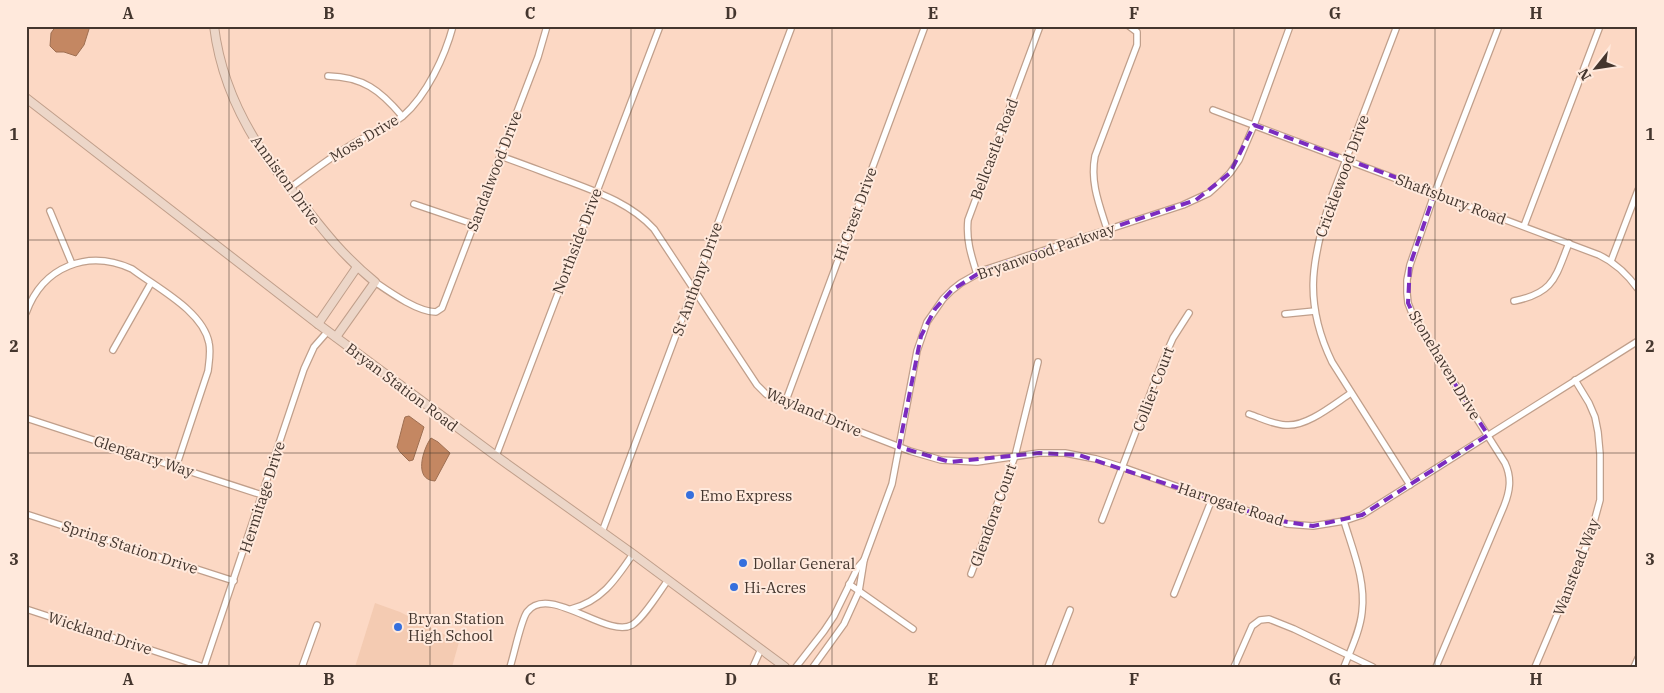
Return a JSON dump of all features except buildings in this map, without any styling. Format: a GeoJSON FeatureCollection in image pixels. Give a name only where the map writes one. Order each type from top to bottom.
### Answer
{"type":"FeatureCollection","features":[{"type":"Feature","properties":{"kind":"main road","name":"Anniston Drive"},"geometry":{"type":"LineString","coordinates":[[214,26],[225,74],[239,111],[257,144],[326,234],[356,267],[375,282]]}},
{"type":"Feature","properties":{"kind":"main road","name":"Bryan Station Road"},"geometry":{"type":"LineString","coordinates":[[28,99],[318,324],[785,667]]}},
{"type":"Feature","properties":{"kind":"main road"},"geometry":{"type":"LineString","coordinates":[[318,324],[356,267]]}},
{"type":"Feature","properties":{"kind":"main road"},"geometry":{"type":"LineString","coordinates":[[336,337],[375,282]]}},
{"type":"Feature","properties":{"kind":"street","name":"Moss Drive"},"geometry":{"type":"LineString","coordinates":[[290,188],[336,154],[402,116],[412,106],[429,82],[443,54],[453,26]]}},
{"type":"Feature","properties":{"kind":"street","name":"Sandalwood Drive"},"geometry":{"type":"LineString","coordinates":[[436,312],[442,308],[538,57],[547,26]]}},
{"type":"Feature","properties":{"kind":"street","name":"Northside Drive"},"geometry":{"type":"LineString","coordinates":[[496,456],[660,26]]}},
{"type":"Feature","properties":{"kind":"street","name":"St Anthony Drive"},"geometry":{"type":"LineString","coordinates":[[602,532],[792,26]]}},
{"type":"Feature","properties":{"kind":"street","name":"Hi Crest Drive"},"geometry":{"type":"LineString","coordinates":[[785,402],[925,26]]}},
{"type":"Feature","properties":{"kind":"street","name":"Bellcastle Road"},"geometry":{"type":"LineString","coordinates":[[977,274],[968,247],[968,220],[1040,26]]}},
{"type":"Feature","properties":{"kind":"street"},"geometry":{"type":"LineString","coordinates":[[1107,229],[1093,182],[1094,164],[1101,140],[1137,44],[1137,32],[1129,26]]}},
{"type":"Feature","properties":{"kind":"street","name":"Bryanwood Parkway"},"geometry":{"type":"LineString","coordinates":[[813,667],[844,624],[859,591],[864,560],[892,484],[917,351],[927,322],[939,304],[952,290],[977,274],[1107,229],[1184,205],[1209,193],[1230,173],[1238,160],[1254,125],[1290,26]]}},
{"type":"Feature","properties":{"kind":"street","name":"Cricklewood Drive"},"geometry":{"type":"LineString","coordinates":[[1397,26],[1330,204],[1317,248],[1312,279],[1315,311],[1323,344],[1351,393],[1410,485]]}},
{"type":"Feature","properties":{"kind":"street","name":"Stonehaven Drive"},"geometry":{"type":"LineString","coordinates":[[1436,667],[1509,493],[1509,472],[1488,435],[1415,320],[1408,303],[1407,280],[1410,265],[1435,192],[1499,26]]}},
{"type":"Feature","properties":{"kind":"street"},"geometry":{"type":"LineString","coordinates":[[1524,226],[1600,26]]}},
{"type":"Feature","properties":{"kind":"street"},"geometry":{"type":"LineString","coordinates":[[328,76],[347,77],[368,84],[379,92],[402,116]]}},
{"type":"Feature","properties":{"kind":"street","name":"Shaftsbury Road"},"geometry":{"type":"LineString","coordinates":[[1214,110],[1569,243],[1611,261],[1626,273],[1638,289]]}},
{"type":"Feature","properties":{"kind":"street","name":"Wayland Drive"},"geometry":{"type":"LineString","coordinates":[[500,156],[596,192],[630,208],[646,221],[654,230],[757,385],[766,394],[900,447]]}},
{"type":"Feature","properties":{"kind":"street"},"geometry":{"type":"LineString","coordinates":[[1611,261],[1638,190]]}},
{"type":"Feature","properties":{"kind":"street"},"geometry":{"type":"LineString","coordinates":[[414,204],[473,224]]}},
{"type":"Feature","properties":{"kind":"street"},"geometry":{"type":"LineString","coordinates":[[50,211],[72,264]]}},
{"type":"Feature","properties":{"kind":"street"},"geometry":{"type":"LineString","coordinates":[[1514,301],[1539,294],[1547,288],[1554,280],[1569,243]]}},
{"type":"Feature","properties":{"kind":"street"},"geometry":{"type":"LineString","coordinates":[[26,313],[40,287],[48,279],[72,264],[94,261],[113,262],[132,269],[188,309],[199,320],[209,344],[208,370],[176,467]]}},
{"type":"Feature","properties":{"kind":"street","name":"Anniston Drive"},"geometry":{"type":"LineString","coordinates":[[375,282],[417,306],[430,312],[436,312]]}},
{"type":"Feature","properties":{"kind":"street"},"geometry":{"type":"LineString","coordinates":[[113,350],[151,283]]}},
{"type":"Feature","properties":{"kind":"street"},"geometry":{"type":"LineString","coordinates":[[1285,314],[1315,311]]}},
{"type":"Feature","properties":{"kind":"street","name":"Collier Court"},"geometry":{"type":"LineString","coordinates":[[1102,520],[1165,356],[1177,331],[1189,313]]}},
{"type":"Feature","properties":{"kind":"street","name":"Hermitage Drive"},"geometry":{"type":"LineString","coordinates":[[203,667],[234,581],[304,370],[314,348],[328,331]]}},
{"type":"Feature","properties":{"kind":"street","name":"Harrogate Road"},"geometry":{"type":"LineString","coordinates":[[900,447],[950,462],[977,462],[1039,453],[1065,453],[1096,459],[1122,467],[1287,524],[1313,526],[1344,521],[1362,515],[1638,341]]}},
{"type":"Feature","properties":{"kind":"street","name":"Glendora Court"},"geometry":{"type":"LineString","coordinates":[[971,574],[1015,456],[1038,362]]}},
{"type":"Feature","properties":{"kind":"street","name":"Wanstead Way"},"geometry":{"type":"LineString","coordinates":[[1535,667],[1586,547],[1600,500],[1598,432],[1595,417],[1575,380]]}},
{"type":"Feature","properties":{"kind":"street"},"geometry":{"type":"LineString","coordinates":[[1249,414],[1273,423],[1294,425],[1304,422],[1351,393]]}},
{"type":"Feature","properties":{"kind":"street","name":"Glengarry Way"},"geometry":{"type":"LineString","coordinates":[[26,418],[262,495]]}},
{"type":"Feature","properties":{"kind":"street"},"geometry":{"type":"LineString","coordinates":[[1174,594],[1212,499]]}},
{"type":"Feature","properties":{"kind":"street","name":"Spring Station Drive"},"geometry":{"type":"LineString","coordinates":[[26,514],[234,581]]}},
{"type":"Feature","properties":{"kind":"street"},"geometry":{"type":"LineString","coordinates":[[1344,521],[1363,587],[1362,613],[1359,628],[1344,667]]}},
{"type":"Feature","properties":{"kind":"street"},"geometry":{"type":"LineString","coordinates":[[570,610],[593,601],[606,591],[633,554]]}},
{"type":"Feature","properties":{"kind":"street","name":"Bryanwood Parkway"},"geometry":{"type":"LineString","coordinates":[[796,667],[834,616],[858,567],[864,560]]}},
{"type":"Feature","properties":{"kind":"street"},"geometry":{"type":"LineString","coordinates":[[510,667],[524,618],[529,610],[539,604],[545,603],[570,610],[618,627],[629,626],[639,618],[668,580]]}},
{"type":"Feature","properties":{"kind":"street"},"geometry":{"type":"LineString","coordinates":[[849,584],[913,629]]}},
{"type":"Feature","properties":{"kind":"street","name":"Wickland Drive"},"geometry":{"type":"LineString","coordinates":[[26,610],[203,667]]}},
{"type":"Feature","properties":{"kind":"street"},"geometry":{"type":"LineString","coordinates":[[1048,667],[1070,610]]}},
{"type":"Feature","properties":{"kind":"street"},"geometry":{"type":"LineString","coordinates":[[1234,667],[1252,626],[1256,622],[1266,619],[1294,629],[1373,667]]}},
{"type":"Feature","properties":{"kind":"street"},"geometry":{"type":"LineString","coordinates":[[302,667],[317,625]]}},
{"type":"Feature","properties":{"kind":"street"},"geometry":{"type":"LineString","coordinates":[[754,667],[761,649]]}},
{"type":"Feature","properties":{"kind":"street"},"geometry":{"type":"LineString","coordinates":[[1634,667],[1638,658]]}},
{"type":"Feature","properties":{"kind":"highlighted area"},"geometry":{"type":"Polygon","coordinates":[[[1254,125],[1435,192],[1410,265],[1408,303],[1422,333],[1488,435],[1362,515],[1313,526],[1275,520],[1079,455],[1039,453],[950,462],[899,447],[921,336],[935,309],[952,290],[984,270],[1196,200],[1230,173],[1254,125]]]}},
{"type":"Feature","properties":{"kind":"shaded area"},"geometry":{"type":"Polygon","coordinates":[[[56,26],[90,26],[84,45],[76,56],[64,52],[56,52],[50,46],[51,33],[56,26]]]}},
{"type":"Feature","properties":{"kind":"shaded area"},"geometry":{"type":"Polygon","coordinates":[[[409,416],[424,427],[413,460],[409,461],[397,447],[405,417],[409,416]]]}},
{"type":"Feature","properties":{"kind":"shaded area"},"geometry":{"type":"Polygon","coordinates":[[[431,438],[450,453],[435,481],[428,479],[422,470],[423,456],[431,438]]]}},
{"type":"Feature","properties":{"kind":"shaded area","name":"Bryan Station High School"},"geometry":{"type":"Polygon","coordinates":[[[375,603],[400,612],[459,642],[452,667],[355,667],[375,603]]]}},
{"type":"Feature","properties":{"kind":"place","name":"Emo Express"},"geometry":{"type":"Point","coordinates":[690,495]}},
{"type":"Feature","properties":{"kind":"place","name":"Dollar General"},"geometry":{"type":"Point","coordinates":[743,563]}},
{"type":"Feature","properties":{"kind":"place","name":"Hi-Acres"},"geometry":{"type":"Point","coordinates":[734,587]}},
{"type":"Feature","properties":{"kind":"place","name":"Bryan Station High School"},"geometry":{"type":"Point","coordinates":[398,627]}}]}
